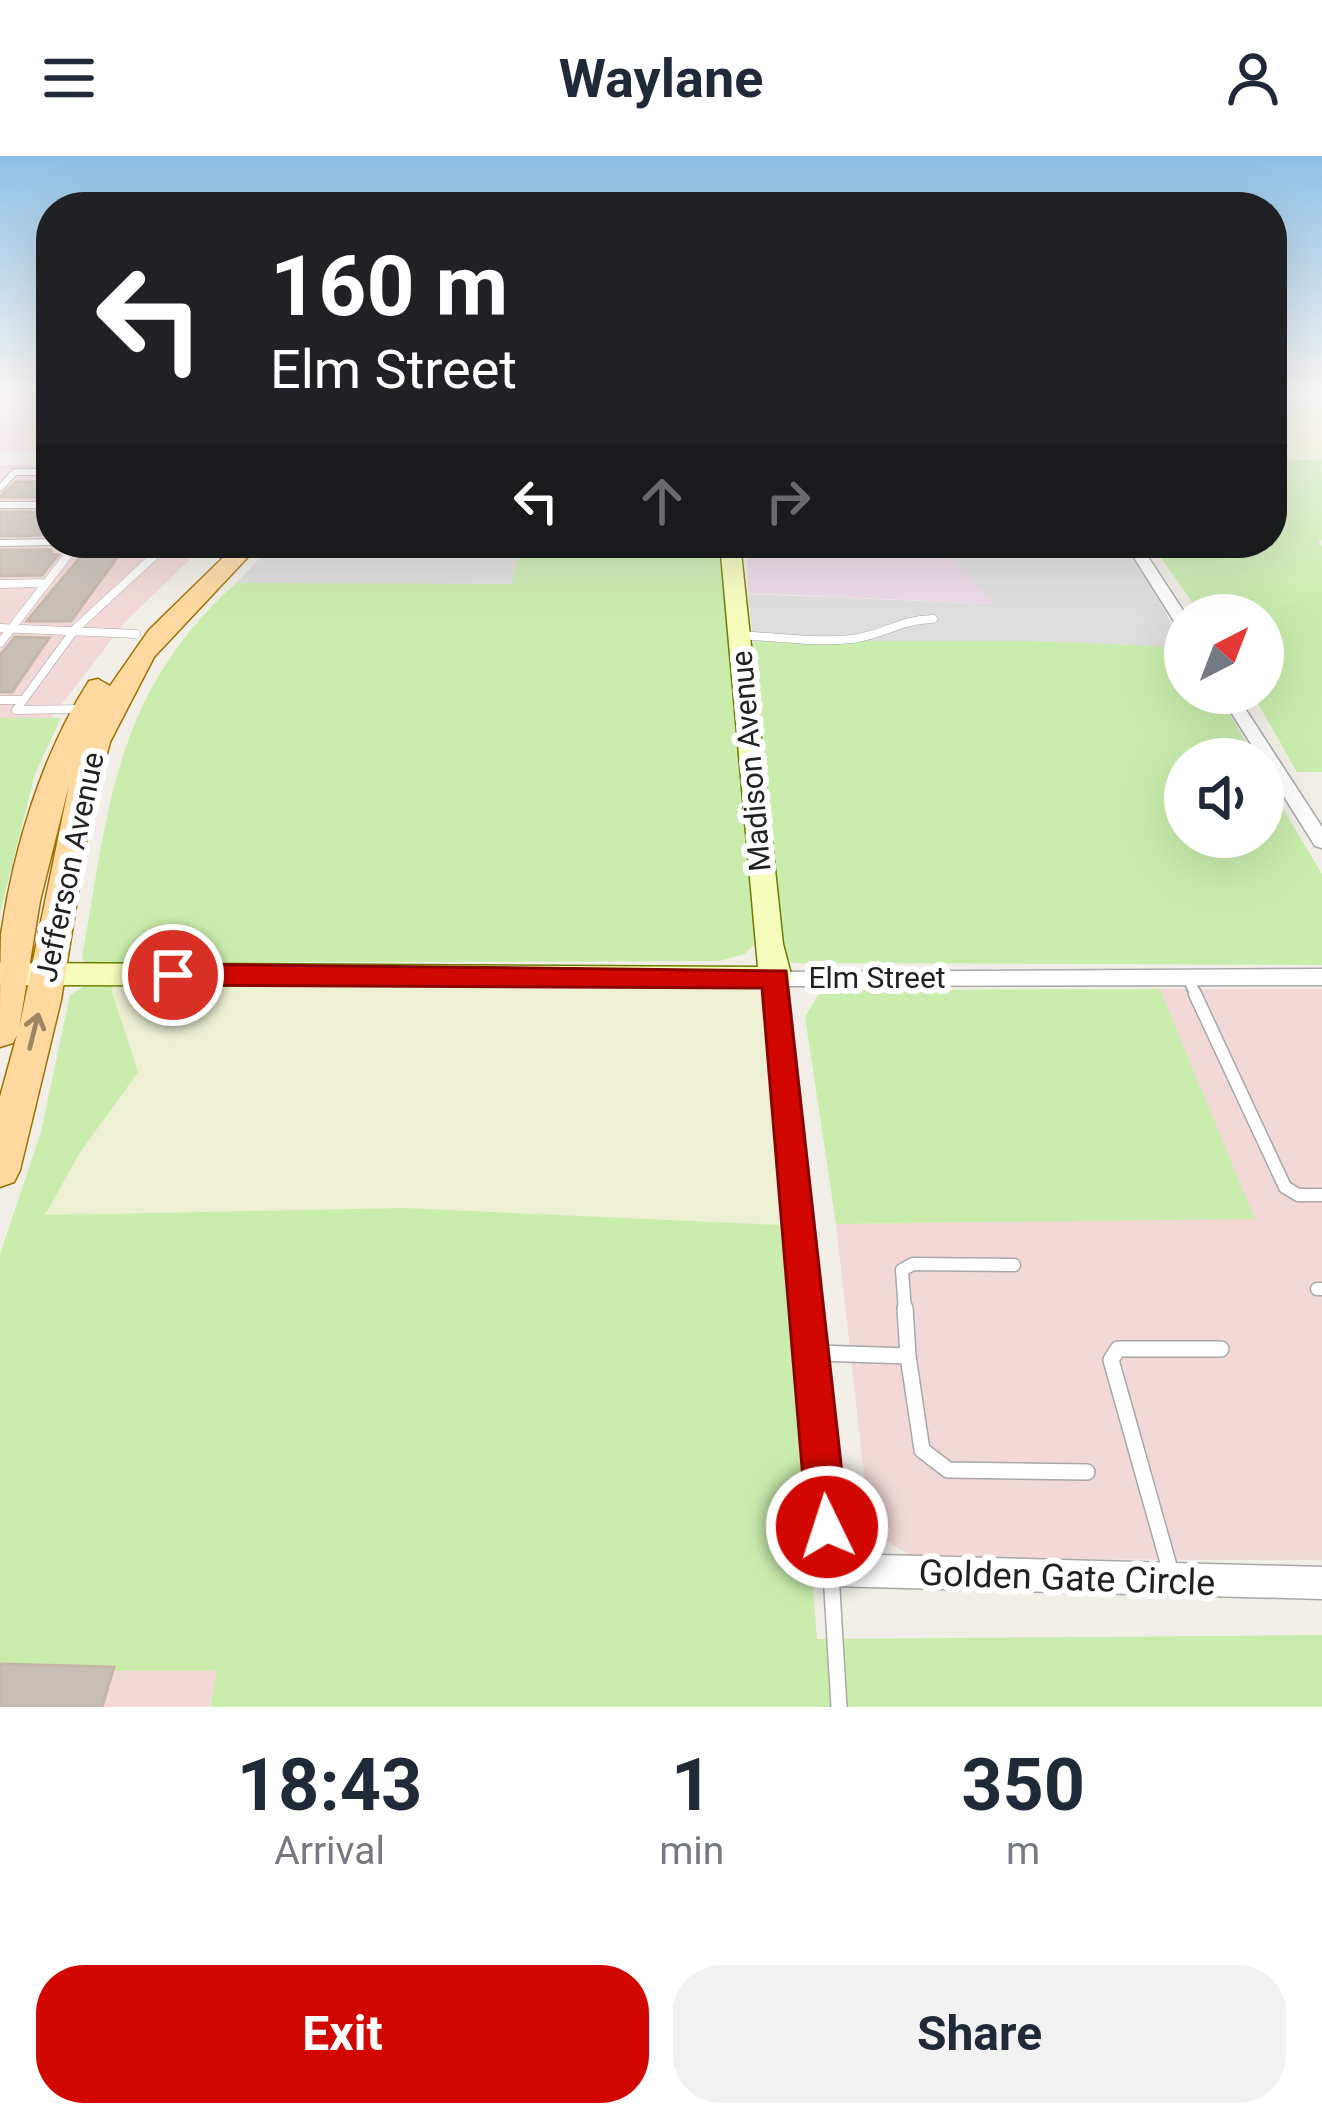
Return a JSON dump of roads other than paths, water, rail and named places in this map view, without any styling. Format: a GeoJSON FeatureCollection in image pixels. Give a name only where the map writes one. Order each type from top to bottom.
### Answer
{"type":"FeatureCollection","features":[{"type":"Feature","properties":{"kind":"main road","name":"Jefferson Avenue"},"geometry":{"type":"LineString","coordinates":[[0,1033],[5,974],[68,743],[84,709],[136,634],[218,558]]}},
{"type":"Feature","properties":{"kind":"main road","name":"Jefferson Avenue"},"geometry":{"type":"LineString","coordinates":[[0,1170],[49,974],[76,805],[98,735],[135,665],[222,558]]}},
{"type":"Feature","properties":{"kind":"main road"},"geometry":{"type":"LineString","coordinates":[[116,698],[119,675],[143,636],[136,634]]}},
{"type":"Feature","properties":{"kind":"street","name":"Madison Avenue"},"geometry":{"type":"LineString","coordinates":[[731,558],[768,944],[776,978]]}},
{"type":"Feature","properties":{"kind":"street"},"geometry":{"type":"LineString","coordinates":[[1142,558],[1165,594]]}},
{"type":"Feature","properties":{"kind":"street"},"geometry":{"type":"LineString","coordinates":[[1241,714],[1322,842]]}},
{"type":"Feature","properties":{"kind":"street","name":"Elm Street"},"geometry":{"type":"LineString","coordinates":[[5,974],[1322,977]]}},
{"type":"Feature","properties":{"kind":"street"},"geometry":{"type":"LineString","coordinates":[[776,978],[831,1570]]}},
{"type":"Feature","properties":{"kind":"street","name":"Golden Gate Circle"},"geometry":{"type":"LineString","coordinates":[[831,1570],[1322,1583]]}},
{"type":"Feature","properties":{"kind":"lane"},"geometry":{"type":"LineString","coordinates":[[0,488],[15,472],[36,472]]}},
{"type":"Feature","properties":{"kind":"lane"},"geometry":{"type":"LineString","coordinates":[[0,505],[36,505]]}},
{"type":"Feature","properties":{"kind":"lane"},"geometry":{"type":"LineString","coordinates":[[0,543],[36,542]]}},
{"type":"Feature","properties":{"kind":"lane"},"geometry":{"type":"LineString","coordinates":[[0,643],[6,628],[65,558]]}},
{"type":"Feature","properties":{"kind":"lane"},"geometry":{"type":"LineString","coordinates":[[84,709],[16,710],[76,628],[152,558]]}},
{"type":"Feature","properties":{"kind":"lane"},"geometry":{"type":"LineString","coordinates":[[0,584],[46,583]]}},
{"type":"Feature","properties":{"kind":"lane"},"geometry":{"type":"LineString","coordinates":[[739,635],[846,640],[878,635],[903,620],[933,619]]}},
{"type":"Feature","properties":{"kind":"lane"},"geometry":{"type":"LineString","coordinates":[[6,628],[136,634]]}},
{"type":"Feature","properties":{"kind":"lane"},"geometry":{"type":"LineString","coordinates":[[0,700],[23,700]]}},
{"type":"Feature","properties":{"kind":"lane"},"geometry":{"type":"LineString","coordinates":[[1188,977],[1285,1187],[1298,1195],[1322,1195]]}},
{"type":"Feature","properties":{"kind":"lane"},"geometry":{"type":"LineString","coordinates":[[1014,1265],[913,1264],[902,1270],[922,1450],[948,1470],[1087,1472]]}},
{"type":"Feature","properties":{"kind":"lane"},"geometry":{"type":"LineString","coordinates":[[1174,1582],[1111,1360],[1118,1349],[1221,1349]]}},
{"type":"Feature","properties":{"kind":"lane"},"geometry":{"type":"LineString","coordinates":[[814,1353],[908,1356]]}},
{"type":"Feature","properties":{"kind":"lane"},"geometry":{"type":"LineString","coordinates":[[831,1570],[839,1707]]}}]}
